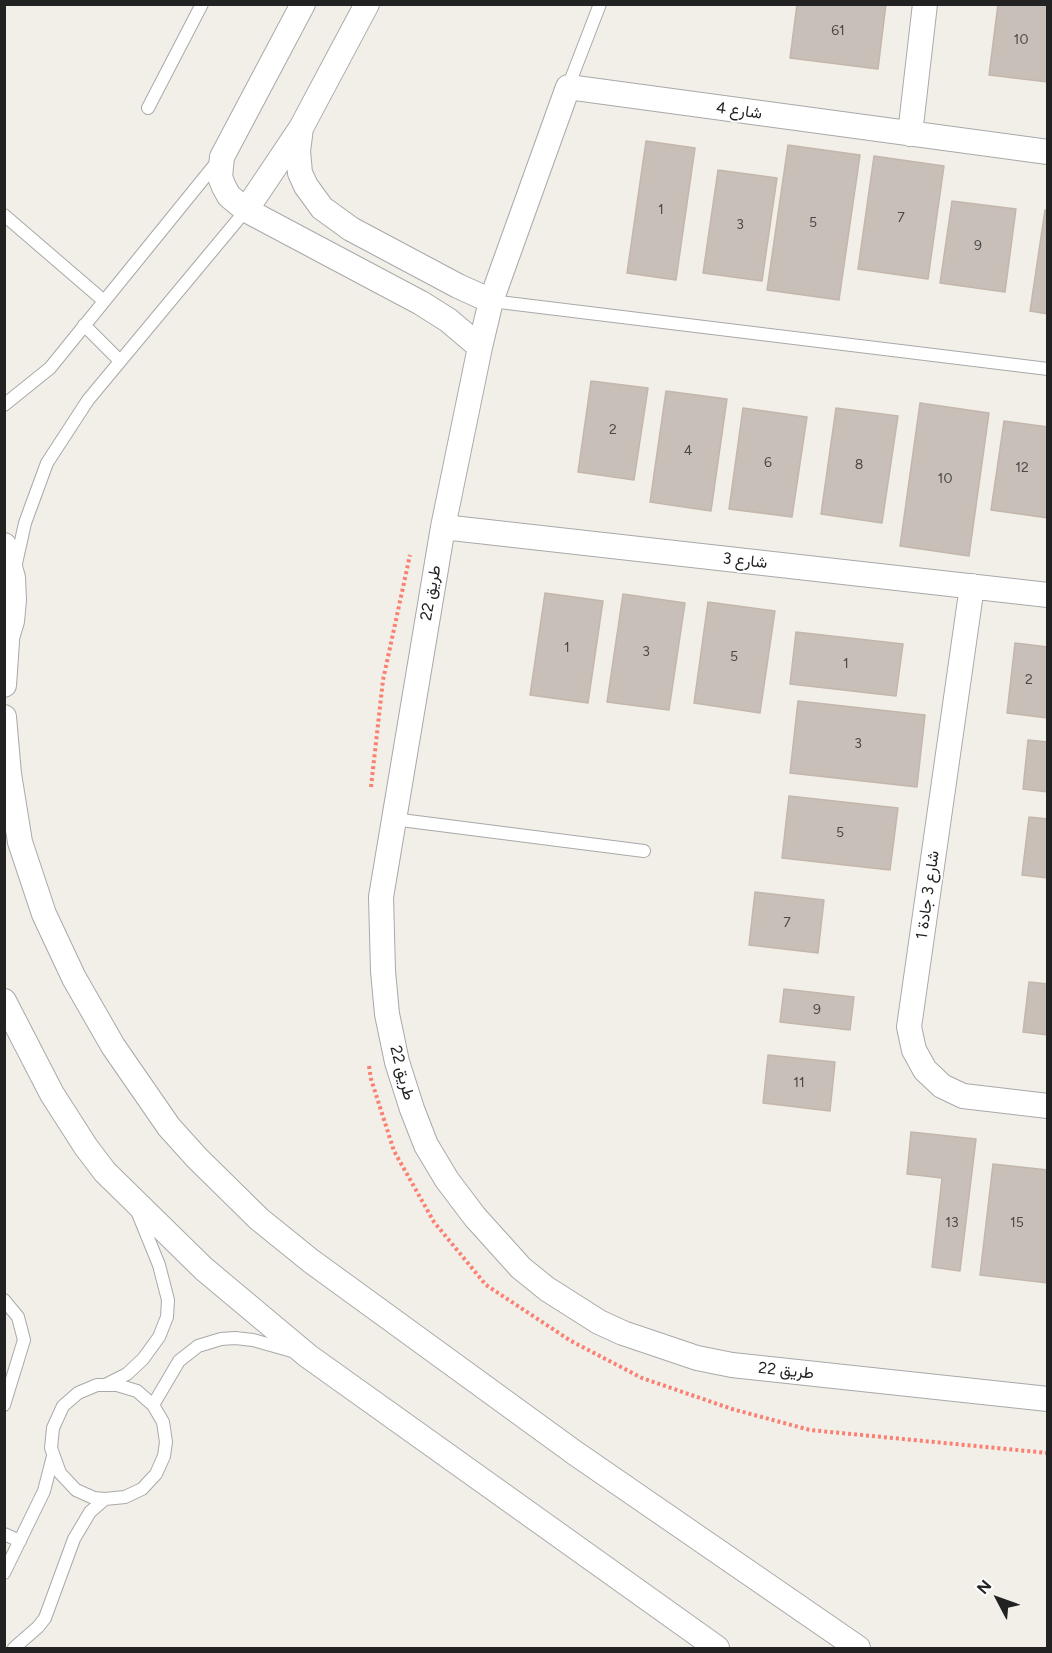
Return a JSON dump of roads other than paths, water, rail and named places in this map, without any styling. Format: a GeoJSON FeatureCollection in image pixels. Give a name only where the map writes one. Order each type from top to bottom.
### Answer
{"type":"FeatureCollection","features":[{"type":"Feature","properties":{"kind":"street"},"geometry":{"type":"LineString","coordinates":[[303,4],[222,157],[220,177],[224,187],[229,196],[246,210],[421,303],[448,320],[480,347]]}},
{"type":"Feature","properties":{"kind":"street"},"geometry":{"type":"LineString","coordinates":[[246,210],[301,128],[366,4]]}},
{"type":"Feature","properties":{"kind":"street"},"geometry":{"type":"LineString","coordinates":[[910,134],[925,4]]}},
{"type":"Feature","properties":{"kind":"street","name":"شارع 4"},"geometry":{"type":"LineString","coordinates":[[568,87],[1047,152]]}},
{"type":"Feature","properties":{"kind":"street","name":"طريق 22"},"geometry":{"type":"LineString","coordinates":[[568,87],[491,301],[480,347],[443,526],[381,897],[387,1014],[397,1062],[412,1109],[426,1145],[447,1180],[481,1224],[521,1268],[571,1306],[623,1333],[697,1358],[732,1365],[1047,1399]]}},
{"type":"Feature","properties":{"kind":"street"},"geometry":{"type":"LineString","coordinates":[[301,128],[298,151],[300,174],[322,208],[351,229],[491,301]]}},
{"type":"Feature","properties":{"kind":"street","name":"شارع 3"},"geometry":{"type":"LineString","coordinates":[[443,526],[1047,595]]}},
{"type":"Feature","properties":{"kind":"street"},"geometry":{"type":"LineString","coordinates":[[4,545],[13,578],[14,600],[6,645],[4,685]]}},
{"type":"Feature","properties":{"kind":"street","name":"شارع 3 جادة 1"},"geometry":{"type":"LineString","coordinates":[[972,586],[909,1027],[914,1050],[925,1070],[942,1086],[963,1096],[1047,1106]]}},
{"type":"Feature","properties":{"kind":"street"},"geometry":{"type":"LineString","coordinates":[[4,717],[15,819],[44,914],[74,978],[113,1046],[169,1127],[197,1158],[259,1219],[311,1262],[575,1453],[858,1648]]}},
{"type":"Feature","properties":{"kind":"street"},"geometry":{"type":"LineString","coordinates":[[4,1001],[35,1063],[70,1123],[105,1172],[204,1269],[308,1356],[717,1648]]}},
{"type":"Feature","properties":{"kind":"lane"},"geometry":{"type":"LineString","coordinates":[[148,108],[202,4]]}},
{"type":"Feature","properties":{"kind":"lane"},"geometry":{"type":"LineString","coordinates":[[568,87],[600,4]]}},
{"type":"Feature","properties":{"kind":"lane"},"geometry":{"type":"LineString","coordinates":[[4,405],[50,368],[222,157]]}},
{"type":"Feature","properties":{"kind":"lane"},"geometry":{"type":"LineString","coordinates":[[13,578],[25,524],[47,463],[88,400],[246,210]]}},
{"type":"Feature","properties":{"kind":"lane"},"geometry":{"type":"LineString","coordinates":[[4,215],[104,301]]}},
{"type":"Feature","properties":{"kind":"lane"},"geometry":{"type":"LineString","coordinates":[[491,301],[1047,369]]}},
{"type":"Feature","properties":{"kind":"lane"},"geometry":{"type":"LineString","coordinates":[[84,326],[120,361]]}},
{"type":"Feature","properties":{"kind":"lane"},"geometry":{"type":"LineString","coordinates":[[393,819],[644,852]]}},
{"type":"Feature","properties":{"kind":"lane"},"geometry":{"type":"LineString","coordinates":[[105,1385],[127,1374],[143,1359],[159,1337],[167,1317],[168,1300],[159,1265],[132,1199]]}},
{"type":"Feature","properties":{"kind":"lane"},"geometry":{"type":"LineString","coordinates":[[4,1300],[18,1317],[24,1340],[4,1404]]}},
{"type":"Feature","properties":{"kind":"lane"},"geometry":{"type":"LineString","coordinates":[[153,1405],[168,1376],[179,1361],[198,1346],[209,1342],[235,1338],[254,1340],[308,1356]]}},
{"type":"Feature","properties":{"kind":"lane"},"geometry":{"type":"LineString","coordinates":[[97,1385],[117,1385],[137,1391],[153,1405],[163,1422],[166,1442],[164,1456],[156,1474],[142,1489],[124,1497],[94,1498],[76,1490],[60,1473],[51,1448],[53,1428],[63,1406],[78,1393],[97,1385]]}},
{"type":"Feature","properties":{"kind":"lane"},"geometry":{"type":"LineString","coordinates":[[4,1573],[44,1491],[53,1454]]}},
{"type":"Feature","properties":{"kind":"lane"},"geometry":{"type":"LineString","coordinates":[[14,1648],[31,1635],[45,1618],[78,1531],[90,1512],[105,1499]]}},
{"type":"Feature","properties":{"kind":"lane"},"geometry":{"type":"LineString","coordinates":[[4,1534],[20,1541]]}}]}
